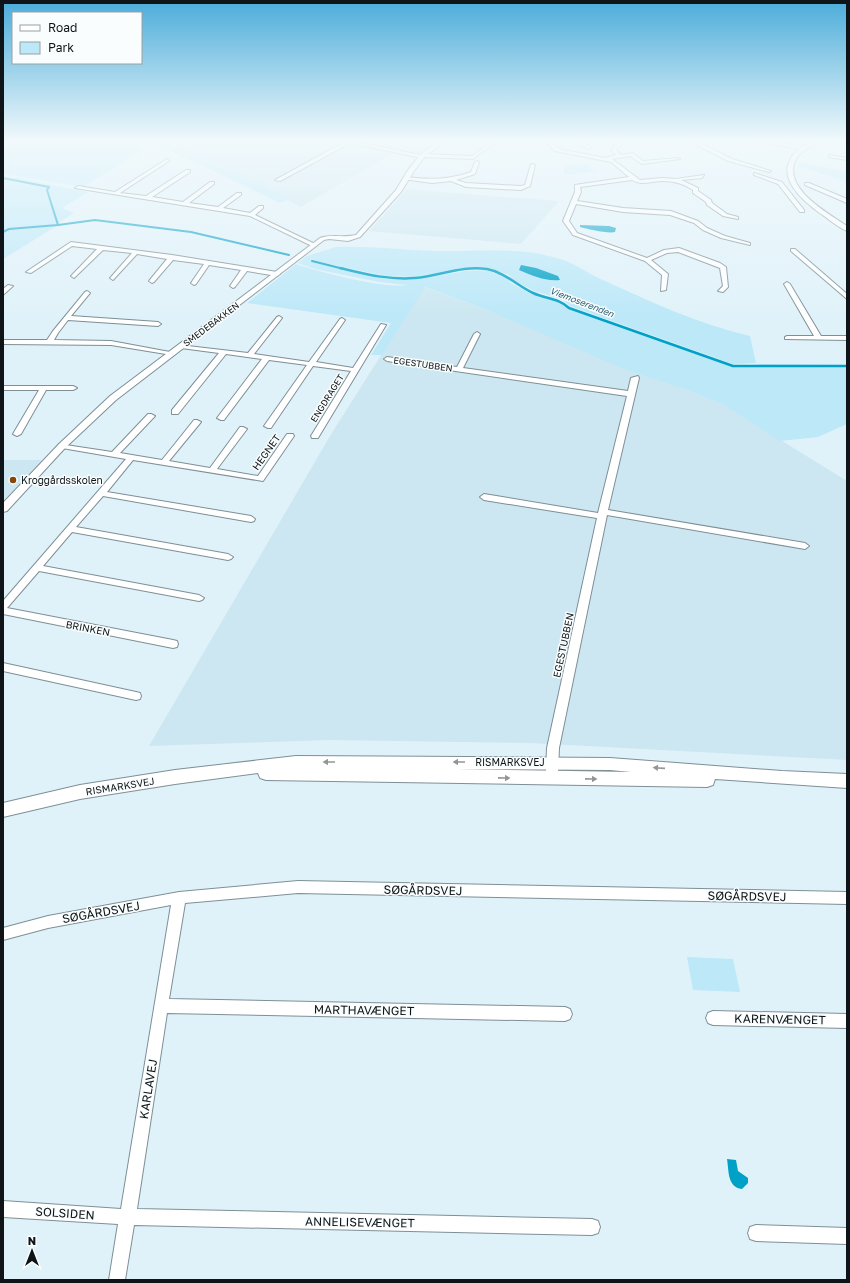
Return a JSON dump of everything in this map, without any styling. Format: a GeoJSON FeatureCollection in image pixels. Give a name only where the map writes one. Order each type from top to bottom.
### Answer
{"type":"FeatureCollection","features":[{"type":"Feature","properties":{"kind":"main road","name":"RISMARKSVEJ"},"geometry":{"type":"LineString","coordinates":[[3,810],[80,792],[174,777],[238,770],[265,764],[296,762],[553,762],[610,764],[782,778],[847,781]]}},
{"type":"Feature","properties":{"kind":"main road","name":"RISMARKSVEJ"},"geometry":{"type":"LineString","coordinates":[[238,770],[267,773],[552,779],[734,781],[782,778]]}},
{"type":"Feature","properties":{"kind":"street"},"geometry":{"type":"LineString","coordinates":[[159,200],[251,215],[314,245]]}},
{"type":"Feature","properties":{"kind":"street"},"geometry":{"type":"LineString","coordinates":[[184,204],[190,200]]}},
{"type":"Feature","properties":{"kind":"street"},"geometry":{"type":"LineString","coordinates":[[219,209],[231,200]]}},
{"type":"Feature","properties":{"kind":"street","name":"SMEDEBAKKEN"},"geometry":{"type":"LineString","coordinates":[[3,509],[62,446],[113,398],[322,239],[329,237],[348,239],[358,236],[391,200]]}},
{"type":"Feature","properties":{"kind":"street"},"geometry":{"type":"LineString","coordinates":[[707,200],[709,204],[725,215],[736,218]]}},
{"type":"Feature","properties":{"kind":"street"},"geometry":{"type":"LineString","coordinates":[[793,200],[802,211]]}},
{"type":"Feature","properties":{"kind":"street"},"geometry":{"type":"LineString","coordinates":[[808,200],[815,207],[847,228]]}},
{"type":"Feature","properties":{"kind":"street"},"geometry":{"type":"LineString","coordinates":[[663,290],[665,274],[648,260],[574,234],[566,221],[575,202],[623,210],[672,213],[696,222],[705,229],[723,238],[748,244]]}},
{"type":"Feature","properties":{"kind":"street"},"geometry":{"type":"LineString","coordinates":[[251,215],[261,207]]}},
{"type":"Feature","properties":{"kind":"street"},"geometry":{"type":"LineString","coordinates":[[29,272],[71,244],[172,257],[277,274]]}},
{"type":"Feature","properties":{"kind":"street"},"geometry":{"type":"LineString","coordinates":[[74,276],[101,248]]}},
{"type":"Feature","properties":{"kind":"street"},"geometry":{"type":"LineString","coordinates":[[648,260],[666,251],[679,250],[718,264],[723,267],[726,286],[721,291]]}},
{"type":"Feature","properties":{"kind":"street"},"geometry":{"type":"LineString","coordinates":[[793,250],[847,298]]}},
{"type":"Feature","properties":{"kind":"street"},"geometry":{"type":"LineString","coordinates":[[113,278],[136,252]]}},
{"type":"Feature","properties":{"kind":"street"},"geometry":{"type":"LineString","coordinates":[[152,281],[172,257]]}},
{"type":"Feature","properties":{"kind":"street"},"geometry":{"type":"LineString","coordinates":[[194,283],[208,263]]}},
{"type":"Feature","properties":{"kind":"street"},"geometry":{"type":"LineString","coordinates":[[234,286],[245,269]]}},
{"type":"Feature","properties":{"kind":"street"},"geometry":{"type":"LineString","coordinates":[[787,284],[819,338]]}},
{"type":"Feature","properties":{"kind":"street"},"geometry":{"type":"LineString","coordinates":[[3,293],[10,286]]}},
{"type":"Feature","properties":{"kind":"street"},"geometry":{"type":"LineString","coordinates":[[50,342],[66,318],[87,293]]}},
{"type":"Feature","properties":{"kind":"street"},"geometry":{"type":"LineString","coordinates":[[66,318],[158,324]]}},
{"type":"Feature","properties":{"kind":"street"},"geometry":{"type":"LineString","coordinates":[[249,356],[279,318]]}},
{"type":"Feature","properties":{"kind":"street"},"geometry":{"type":"LineString","coordinates":[[268,426],[342,320]]}},
{"type":"Feature","properties":{"kind":"street","name":"ENGDRAGET"},"geometry":{"type":"LineString","coordinates":[[315,436],[383,325]]}},
{"type":"Feature","properties":{"kind":"street","name":"EGESTUBBEN"},"geometry":{"type":"LineString","coordinates":[[459,369],[477,334]]}},
{"type":"Feature","properties":{"kind":"street"},"geometry":{"type":"LineString","coordinates":[[787,338],[847,338]]}},
{"type":"Feature","properties":{"kind":"street"},"geometry":{"type":"LineString","coordinates":[[3,342],[111,343],[170,354]]}},
{"type":"Feature","properties":{"kind":"street","name":"ENGDRAGET"},"geometry":{"type":"LineString","coordinates":[[181,346],[356,370]]}},
{"type":"Feature","properties":{"kind":"street"},"geometry":{"type":"LineString","coordinates":[[176,412],[224,352]]}},
{"type":"Feature","properties":{"kind":"street"},"geometry":{"type":"LineString","coordinates":[[221,418],[267,358]]}},
{"type":"Feature","properties":{"kind":"street","name":"EGESTUBBEN"},"geometry":{"type":"LineString","coordinates":[[387,359],[631,394]]}},
{"type":"Feature","properties":{"kind":"street","name":"EGESTUBBEN"},"geometry":{"type":"LineString","coordinates":[[552,779],[553,748],[602,514],[635,378]]}},
{"type":"Feature","properties":{"kind":"street"},"geometry":{"type":"LineString","coordinates":[[3,388],[73,388]]}},
{"type":"Feature","properties":{"kind":"street"},"geometry":{"type":"LineString","coordinates":[[17,434],[43,388]]}},
{"type":"Feature","properties":{"kind":"street"},"geometry":{"type":"LineString","coordinates":[[114,455],[151,416]]}},
{"type":"Feature","properties":{"kind":"street"},"geometry":{"type":"LineString","coordinates":[[164,463],[197,422]]}},
{"type":"Feature","properties":{"kind":"street"},"geometry":{"type":"LineString","coordinates":[[212,471],[243,429]]}},
{"type":"Feature","properties":{"kind":"street","name":"HEGNET"},"geometry":{"type":"LineString","coordinates":[[62,446],[260,479],[290,436]]}},
{"type":"Feature","properties":{"kind":"street"},"geometry":{"type":"LineString","coordinates":[[3,607],[130,458]]}},
{"type":"Feature","properties":{"kind":"street"},"geometry":{"type":"LineString","coordinates":[[100,493],[251,519]]}},
{"type":"Feature","properties":{"kind":"street"},"geometry":{"type":"LineString","coordinates":[[484,497],[805,546]]}},
{"type":"Feature","properties":{"kind":"street"},"geometry":{"type":"LineString","coordinates":[[70,529],[228,557]]}},
{"type":"Feature","properties":{"kind":"street"},"geometry":{"type":"LineString","coordinates":[[37,568],[199,598]]}},
{"type":"Feature","properties":{"kind":"street","name":"BRINKEN"},"geometry":{"type":"LineString","coordinates":[[3,611],[173,644]]}},
{"type":"Feature","properties":{"kind":"street"},"geometry":{"type":"LineString","coordinates":[[3,667],[136,696]]}},
{"type":"Feature","properties":{"kind":"street","name":"SØGÅRDSVEJ"},"geometry":{"type":"LineString","coordinates":[[3,934],[48,922],[179,898],[298,887],[847,898]]}},
{"type":"Feature","properties":{"kind":"street","name":"KARLAVEJ"},"geometry":{"type":"LineString","coordinates":[[117,1280],[179,898]]}},
{"type":"Feature","properties":{"kind":"street","name":"MARTHAVÆNGET"},"geometry":{"type":"LineString","coordinates":[[162,1006],[566,1014]]}},
{"type":"Feature","properties":{"kind":"street","name":"KARENVÆNGET"},"geometry":{"type":"LineString","coordinates":[[713,1018],[847,1021]]}},
{"type":"Feature","properties":{"kind":"street","name":"SOLSIDEN"},"geometry":{"type":"LineString","coordinates":[[3,1209],[127,1217]]}},
{"type":"Feature","properties":{"kind":"street","name":"ANNELISEVÆNGET"},"geometry":{"type":"LineString","coordinates":[[127,1217],[592,1227]]}},
{"type":"Feature","properties":{"kind":"street"},"geometry":{"type":"LineString","coordinates":[[756,1233],[847,1236]]}},
{"type":"Feature","properties":{"kind":"shaded area"},"geometry":{"type":"Polygon","coordinates":[[[287,200],[313,200],[301,207],[287,200]]]}},
{"type":"Feature","properties":{"kind":"shaded area"},"geometry":{"type":"Polygon","coordinates":[[[397,200],[559,201],[521,244],[369,231],[397,200]]]}},
{"type":"Feature","properties":{"kind":"shaded area"},"geometry":{"type":"Polygon","coordinates":[[[424,287],[483,308],[724,405],[847,481],[847,760],[530,743],[329,740],[149,746],[330,436],[424,287]]]}},
{"type":"Feature","properties":{"kind":"shaded area","name":"Kroggårdsskolen"},"geometry":{"type":"Polygon","coordinates":[[[3,460],[42,460],[3,501],[3,460]]]}},
{"type":"Feature","properties":{"kind":"green space"},"geometry":{"type":"Polygon","coordinates":[[[3,200],[75,200],[62,208],[74,213],[57,224],[60,224],[3,259],[3,200]]]}},
{"type":"Feature","properties":{"kind":"green space"},"geometry":{"type":"Polygon","coordinates":[[[273,200],[288,200],[280,203],[273,200]]]}},
{"type":"Feature","properties":{"kind":"green space"},"geometry":{"type":"Polygon","coordinates":[[[336,247],[436,251],[499,250],[530,252],[566,261],[597,278],[675,312],[750,336],[756,363],[733,364],[570,306],[562,299],[534,291],[515,281],[509,275],[485,267],[460,269],[413,277],[386,276],[315,261],[312,262],[387,279],[402,278],[411,280],[466,271],[485,270],[505,276],[511,283],[531,294],[563,303],[571,309],[735,367],[762,364],[847,365],[847,424],[818,437],[780,441],[724,405],[682,388],[624,369],[483,308],[425,287],[382,355],[371,355],[391,323],[247,303],[296,264],[336,275],[383,285],[407,285],[379,282],[315,269],[298,263],[307,256],[336,247]]]}},
{"type":"Feature","properties":{"kind":"green space"},"geometry":{"type":"Polygon","coordinates":[[[687,957],[733,959],[740,992],[693,990],[687,957]]]}},
{"type":"Feature","properties":{"kind":"water"},"geometry":{"type":"Polygon","coordinates":[[[580,225],[609,226],[616,228],[615,232],[608,232],[583,228],[580,227],[580,225]]]}},
{"type":"Feature","properties":{"kind":"water"},"geometry":{"type":"Polygon","coordinates":[[[521,265],[536,268],[558,276],[560,280],[544,279],[528,274],[519,270],[521,265]]]}},
{"type":"Feature","properties":{"kind":"water"},"geometry":{"type":"Polygon","coordinates":[[[727,1159],[736,1160],[738,1171],[748,1178],[748,1183],[742,1189],[737,1188],[731,1182],[727,1159]]]}},
{"type":"Feature","properties":{"kind":"waterway","name":"Viemoserenden"},"geometry":{"type":"LineString","coordinates":[[50,200],[58,225]]}},
{"type":"Feature","properties":{"kind":"waterway","name":"Viemoserenden"},"geometry":{"type":"LineString","coordinates":[[58,225],[95,220],[191,232],[289,255]]}},
{"type":"Feature","properties":{"kind":"waterway"},"geometry":{"type":"LineString","coordinates":[[3,232],[9,229],[58,225]]}},
{"type":"Feature","properties":{"kind":"waterway","name":"Viemoserenden"},"geometry":{"type":"LineString","coordinates":[[312,261],[340,268]]}},
{"type":"Feature","properties":{"kind":"waterway","name":"Viemoserenden"},"geometry":{"type":"LineString","coordinates":[[340,268],[377,276],[395,278],[424,277],[469,268],[487,269],[505,276],[533,293],[557,300],[569,308],[733,366],[847,366]]}},
{"type":"Feature","properties":{"kind":"waterway","name":"Viemoserenden"},"geometry":{"type":"LineString","coordinates":[[340,268],[344,269]]}},
{"type":"Feature","properties":{"kind":"place","name":"Kroggårdsskolen"},"geometry":{"type":"Point","coordinates":[13,480]}}]}
